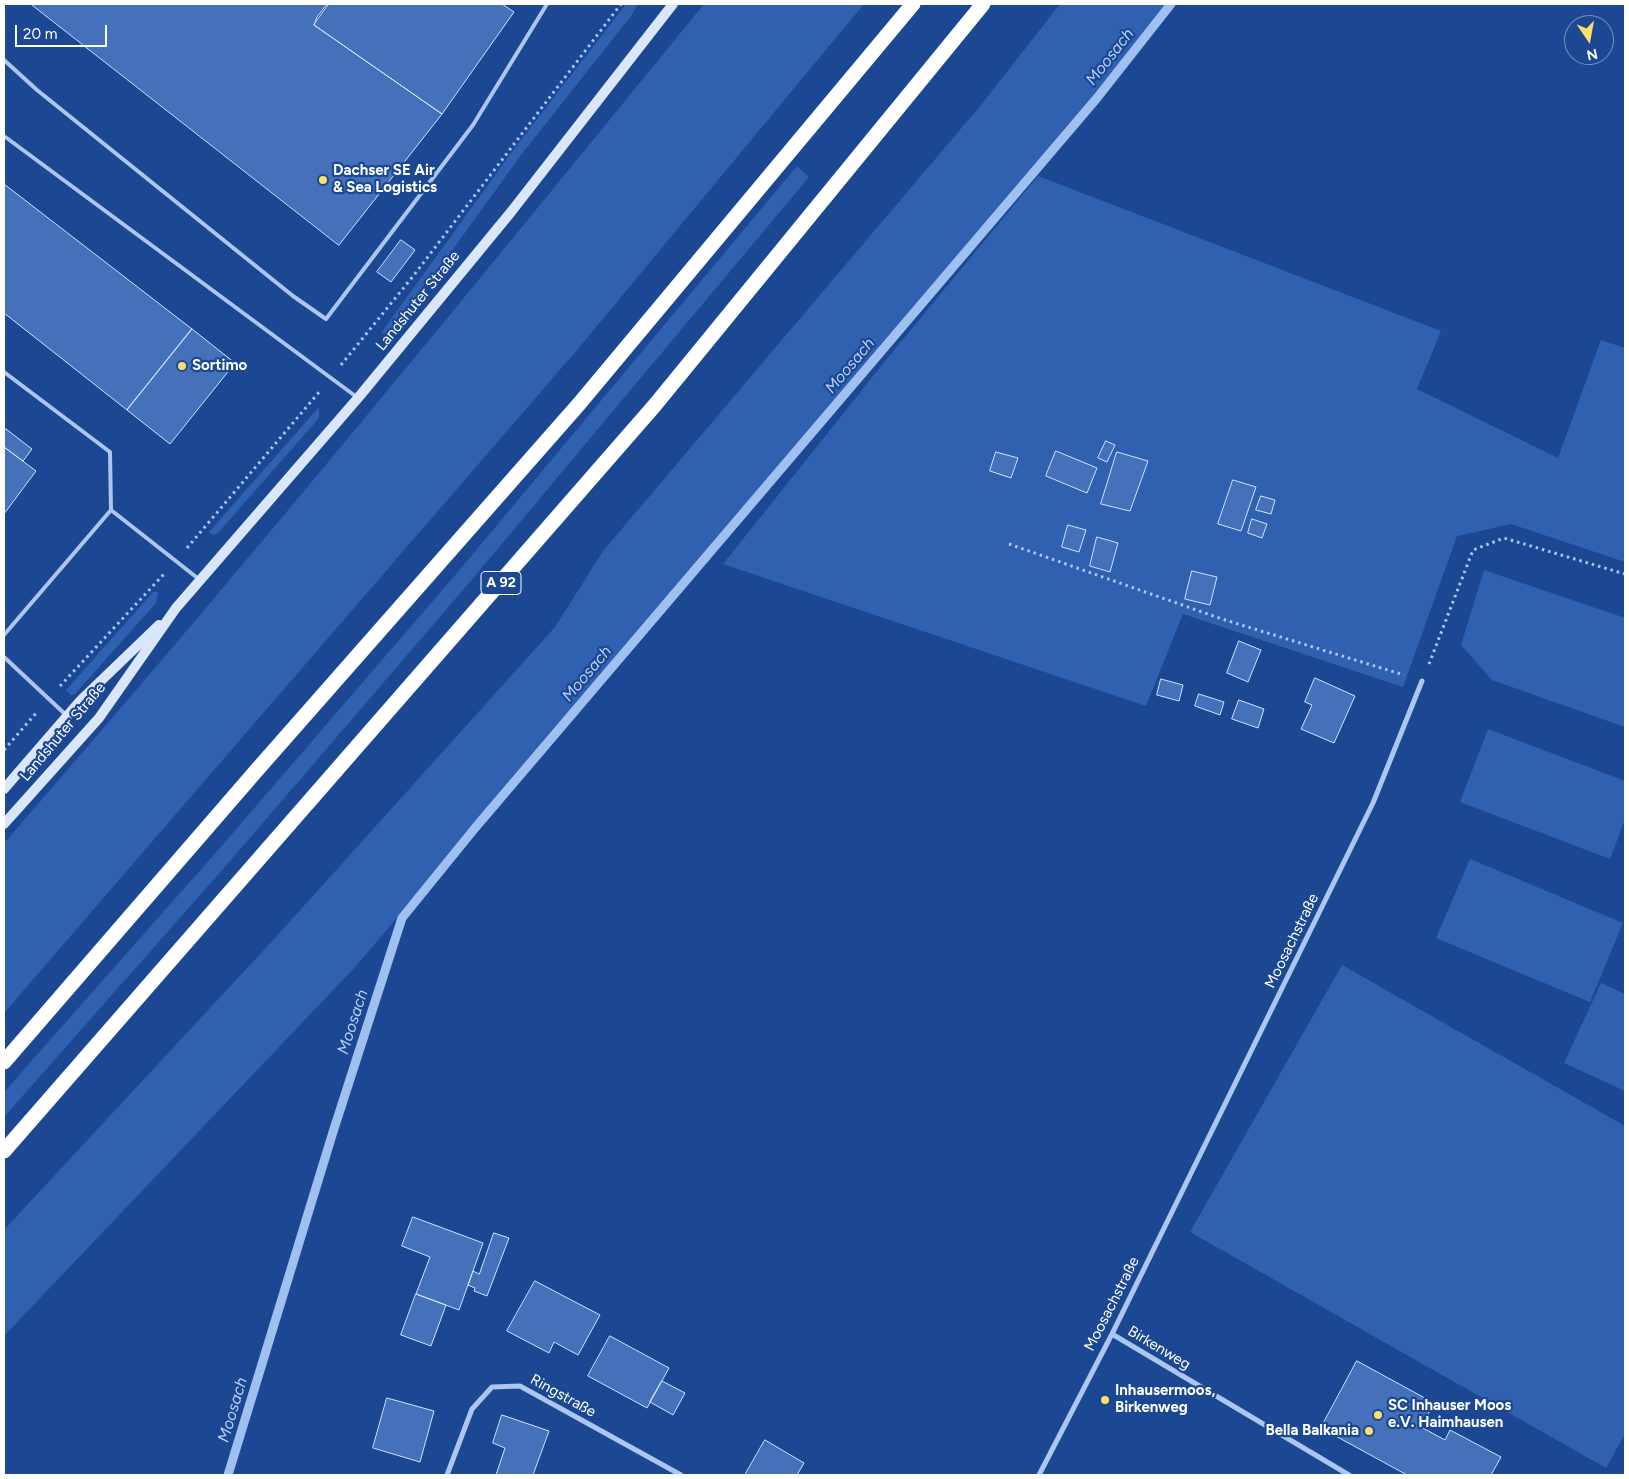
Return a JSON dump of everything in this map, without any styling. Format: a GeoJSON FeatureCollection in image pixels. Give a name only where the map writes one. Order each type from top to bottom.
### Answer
{"type":"FeatureCollection","features":[{"type":"Feature","properties":{"kind":"highway"},"geometry":{"type":"LineString","coordinates":[[4,1062],[256,771],[579,404],[912,4]]}},
{"type":"Feature","properties":{"kind":"highway","name":"A 92"},"geometry":{"type":"LineString","coordinates":[[4,1151],[649,412],[984,4]]}},
{"type":"Feature","properties":{"kind":"main road","name":"Landshuter Straße"},"geometry":{"type":"LineString","coordinates":[[4,789],[81,700],[176,608],[358,398],[511,212],[673,4]]}},
{"type":"Feature","properties":{"kind":"main road","name":"Landshuter Straße"},"geometry":{"type":"LineString","coordinates":[[4,824],[99,718],[176,608]]}},
{"type":"Feature","properties":{"kind":"street","name":"Moosachstraße"},"geometry":{"type":"LineString","coordinates":[[1038,1475],[1112,1334],[1373,803],[1422,681]]}},
{"type":"Feature","properties":{"kind":"street","name":"Birkenweg"},"geometry":{"type":"LineString","coordinates":[[1112,1334],[1349,1475]]}},
{"type":"Feature","properties":{"kind":"street","name":"Ringstraße"},"geometry":{"type":"LineString","coordinates":[[447,1475],[472,1408],[492,1387],[520,1386],[681,1475]]}},
{"type":"Feature","properties":{"kind":"lane"},"geometry":{"type":"LineString","coordinates":[[4,60],[37,90],[254,265],[326,319],[473,125],[547,4]]}},
{"type":"Feature","properties":{"kind":"lane"},"geometry":{"type":"LineString","coordinates":[[4,136],[358,398]]}},
{"type":"Feature","properties":{"kind":"lane"},"geometry":{"type":"LineString","coordinates":[[4,372],[110,452],[112,510],[4,635]]}},
{"type":"Feature","properties":{"kind":"lane"},"geometry":{"type":"LineString","coordinates":[[112,510],[200,580]]}},
{"type":"Feature","properties":{"kind":"lane"},"geometry":{"type":"LineString","coordinates":[[4,657],[67,715]]}},
{"type":"Feature","properties":{"kind":"path"},"geometry":{"type":"LineString","coordinates":[[1009,544],[1222,619],[1422,681],[1473,550],[1504,538],[1625,574]]}},
{"type":"Feature","properties":{"kind":"shaded area"},"geometry":{"type":"Polygon","coordinates":[[[626,4],[638,4],[631,16],[521,155],[392,334],[381,333],[514,149],[626,4]]]}},
{"type":"Feature","properties":{"kind":"shaded area"},"geometry":{"type":"Polygon","coordinates":[[[704,4],[864,4],[577,350],[4,1013],[4,843],[94,740],[270,531],[445,321],[704,4]]]}},
{"type":"Feature","properties":{"kind":"shaded area"},"geometry":{"type":"Polygon","coordinates":[[[1060,4],[1171,4],[1050,157],[1045,153],[781,462],[357,965],[4,1336],[4,1230],[275,938],[555,627],[603,551],[981,105],[1060,4]]]}},
{"type":"Feature","properties":{"kind":"shaded area"},"geometry":{"type":"Polygon","coordinates":[[[797,166],[809,177],[469,583],[231,860],[4,1117],[4,1092],[219,849],[457,573],[797,166]]]}},
{"type":"Feature","properties":{"kind":"shaded area"},"geometry":{"type":"Polygon","coordinates":[[[1038,176],[1441,331],[1417,389],[1558,458],[1601,340],[1625,348],[1625,562],[1511,524],[1457,536],[1403,687],[1183,614],[1146,706],[723,564],[890,355],[1038,176]]]}},
{"type":"Feature","properties":{"kind":"shaded area"},"geometry":{"type":"Polygon","coordinates":[[[319,407],[319,418],[218,533],[213,535],[209,532],[319,407]]]}},
{"type":"Feature","properties":{"kind":"shaded area"},"geometry":{"type":"Polygon","coordinates":[[[1484,570],[1625,618],[1625,727],[1492,680],[1461,645],[1484,570]]]}},
{"type":"Feature","properties":{"kind":"shaded area"},"geometry":{"type":"Polygon","coordinates":[[[153,592],[158,592],[156,603],[75,694],[71,695],[66,690],[153,592]]]}},
{"type":"Feature","properties":{"kind":"shaded area"},"geometry":{"type":"Polygon","coordinates":[[[1488,729],[1625,781],[1625,819],[1610,859],[1460,802],[1488,729]]]}},
{"type":"Feature","properties":{"kind":"shaded area"},"geometry":{"type":"Polygon","coordinates":[[[1470,859],[1623,923],[1590,1002],[1436,938],[1470,859]]]}},
{"type":"Feature","properties":{"kind":"shaded area"},"geometry":{"type":"Polygon","coordinates":[[[1342,965],[1625,1126],[1625,1434],[1606,1468],[1190,1232],[1342,965]]]}},
{"type":"Feature","properties":{"kind":"shaded area"},"geometry":{"type":"Polygon","coordinates":[[[1601,983],[1625,994],[1625,1091],[1564,1063],[1601,983]]]}},
{"type":"Feature","properties":{"kind":"building","name":"Dachser SE Air & Sea Logistics"},"geometry":{"type":"Polygon","coordinates":[[[31,4],[327,4],[317,17],[314,25],[442,114],[339,245],[31,4]]]}},
{"type":"Feature","properties":{"kind":"building"},"geometry":{"type":"Polygon","coordinates":[[[329,4],[502,4],[514,12],[442,114],[314,25],[329,4]]]}},
{"type":"Feature","properties":{"kind":"building"},"geometry":{"type":"Polygon","coordinates":[[[4,184],[192,329],[127,410],[4,313],[4,184]]]}},
{"type":"Feature","properties":{"kind":"building"},"geometry":{"type":"Polygon","coordinates":[[[401,240],[415,250],[391,282],[377,272],[401,240]]]}},
{"type":"Feature","properties":{"kind":"building"},"geometry":{"type":"Polygon","coordinates":[[[192,329],[235,363],[170,444],[127,410],[192,329]]]}},
{"type":"Feature","properties":{"kind":"building"},"geometry":{"type":"Polygon","coordinates":[[[6,429],[32,449],[23,461],[4,447],[4,432],[6,429]]]}},
{"type":"Feature","properties":{"kind":"building"},"geometry":{"type":"Polygon","coordinates":[[[1106,441],[1115,445],[1107,462],[1098,458],[1106,441]]]}},
{"type":"Feature","properties":{"kind":"building"},"geometry":{"type":"Polygon","coordinates":[[[4,447],[36,471],[4,514],[4,447]]]}},
{"type":"Feature","properties":{"kind":"building"},"geometry":{"type":"Polygon","coordinates":[[[1056,451],[1097,468],[1087,493],[1046,476],[1056,451]]]}},
{"type":"Feature","properties":{"kind":"building"},"geometry":{"type":"Polygon","coordinates":[[[996,452],[1018,458],[1011,478],[990,471],[996,452]]]}},
{"type":"Feature","properties":{"kind":"building"},"geometry":{"type":"Polygon","coordinates":[[[1117,452],[1148,461],[1130,511],[1101,504],[1117,452]]]}},
{"type":"Feature","properties":{"kind":"building"},"geometry":{"type":"Polygon","coordinates":[[[1233,480],[1256,487],[1241,531],[1218,524],[1233,480]]]}},
{"type":"Feature","properties":{"kind":"building"},"geometry":{"type":"Polygon","coordinates":[[[1261,496],[1275,500],[1271,514],[1256,510],[1261,496]]]}},
{"type":"Feature","properties":{"kind":"building"},"geometry":{"type":"Polygon","coordinates":[[[1252,519],[1267,524],[1262,538],[1248,533],[1252,519]]]}},
{"type":"Feature","properties":{"kind":"building"},"geometry":{"type":"Polygon","coordinates":[[[1068,525],[1086,530],[1079,552],[1062,547],[1068,525]]]}},
{"type":"Feature","properties":{"kind":"building"},"geometry":{"type":"Polygon","coordinates":[[[1097,537],[1118,543],[1110,572],[1090,566],[1097,537]]]}},
{"type":"Feature","properties":{"kind":"building"},"geometry":{"type":"Polygon","coordinates":[[[1192,571],[1217,577],[1210,605],[1185,599],[1192,571]]]}},
{"type":"Feature","properties":{"kind":"building"},"geometry":{"type":"Polygon","coordinates":[[[1239,641],[1261,650],[1248,682],[1227,673],[1239,641]]]}},
{"type":"Feature","properties":{"kind":"building"},"geometry":{"type":"Polygon","coordinates":[[[1315,678],[1355,696],[1334,743],[1301,729],[1312,705],[1305,702],[1315,678]]]}},
{"type":"Feature","properties":{"kind":"building"},"geometry":{"type":"Polygon","coordinates":[[[1161,679],[1183,685],[1179,701],[1157,695],[1161,679]]]}},
{"type":"Feature","properties":{"kind":"building"},"geometry":{"type":"Polygon","coordinates":[[[1199,694],[1224,702],[1220,715],[1195,706],[1199,694]]]}},
{"type":"Feature","properties":{"kind":"building"},"geometry":{"type":"Polygon","coordinates":[[[1239,700],[1264,709],[1258,728],[1232,719],[1239,700]]]}},
{"type":"Feature","properties":{"kind":"building"},"geometry":{"type":"Polygon","coordinates":[[[413,1217],[483,1243],[459,1310],[416,1294],[430,1257],[402,1246],[413,1217]]]}},
{"type":"Feature","properties":{"kind":"building"},"geometry":{"type":"Polygon","coordinates":[[[494,1233],[509,1238],[487,1296],[474,1291],[475,1288],[468,1285],[473,1271],[479,1274],[494,1233]]]}},
{"type":"Feature","properties":{"kind":"building"},"geometry":{"type":"Polygon","coordinates":[[[535,1281],[600,1315],[578,1355],[554,1342],[549,1353],[507,1331],[535,1281]]]}},
{"type":"Feature","properties":{"kind":"building"},"geometry":{"type":"Polygon","coordinates":[[[416,1294],[446,1305],[431,1346],[401,1335],[416,1294]]]}},
{"type":"Feature","properties":{"kind":"building"},"geometry":{"type":"Polygon","coordinates":[[[610,1336],[669,1368],[647,1408],[588,1376],[610,1336]]]}},
{"type":"Feature","properties":{"kind":"building","name":"SC Inhauser Moos e.V. Haimhausen"},"geometry":{"type":"Polygon","coordinates":[[[1357,1361],[1434,1403],[1421,1427],[1445,1440],[1450,1430],[1501,1457],[1491,1475],[1407,1475],[1321,1428],[1357,1361]]]}},
{"type":"Feature","properties":{"kind":"building"},"geometry":{"type":"Polygon","coordinates":[[[662,1381],[685,1393],[673,1415],[650,1402],[662,1381]]]}},
{"type":"Feature","properties":{"kind":"building"},"geometry":{"type":"Polygon","coordinates":[[[387,1398],[434,1411],[420,1462],[373,1448],[387,1398]]]}},
{"type":"Feature","properties":{"kind":"building"},"geometry":{"type":"Polygon","coordinates":[[[502,1415],[549,1431],[533,1475],[496,1475],[505,1448],[493,1443],[502,1415]]]}},
{"type":"Feature","properties":{"kind":"building"},"geometry":{"type":"Polygon","coordinates":[[[765,1440],[804,1463],[797,1475],[745,1475],[765,1440]]]}},
{"type":"Feature","properties":{"kind":"waterway","name":"Moosach"},"geometry":{"type":"LineString","coordinates":[[228,1475],[333,1132],[402,918],[475,828],[1097,98],[1171,4]]}},
{"type":"Feature","properties":{"kind":"place","name":"Dachser SE Air & Sea Logistics"},"geometry":{"type":"Point","coordinates":[323,180]}},
{"type":"Feature","properties":{"kind":"place","name":"Sortimo"},"geometry":{"type":"Point","coordinates":[182,366]}},
{"type":"Feature","properties":{"kind":"place","name":"Inhausermoos, Birkenweg"},"geometry":{"type":"Point","coordinates":[1105,1400]}},
{"type":"Feature","properties":{"kind":"place","name":"SC Inhauser Moos e.V. Haimhausen"},"geometry":{"type":"Point","coordinates":[1378,1415]}},
{"type":"Feature","properties":{"kind":"place","name":"Bella Balkania"},"geometry":{"type":"Point","coordinates":[1369,1431]}}]}
